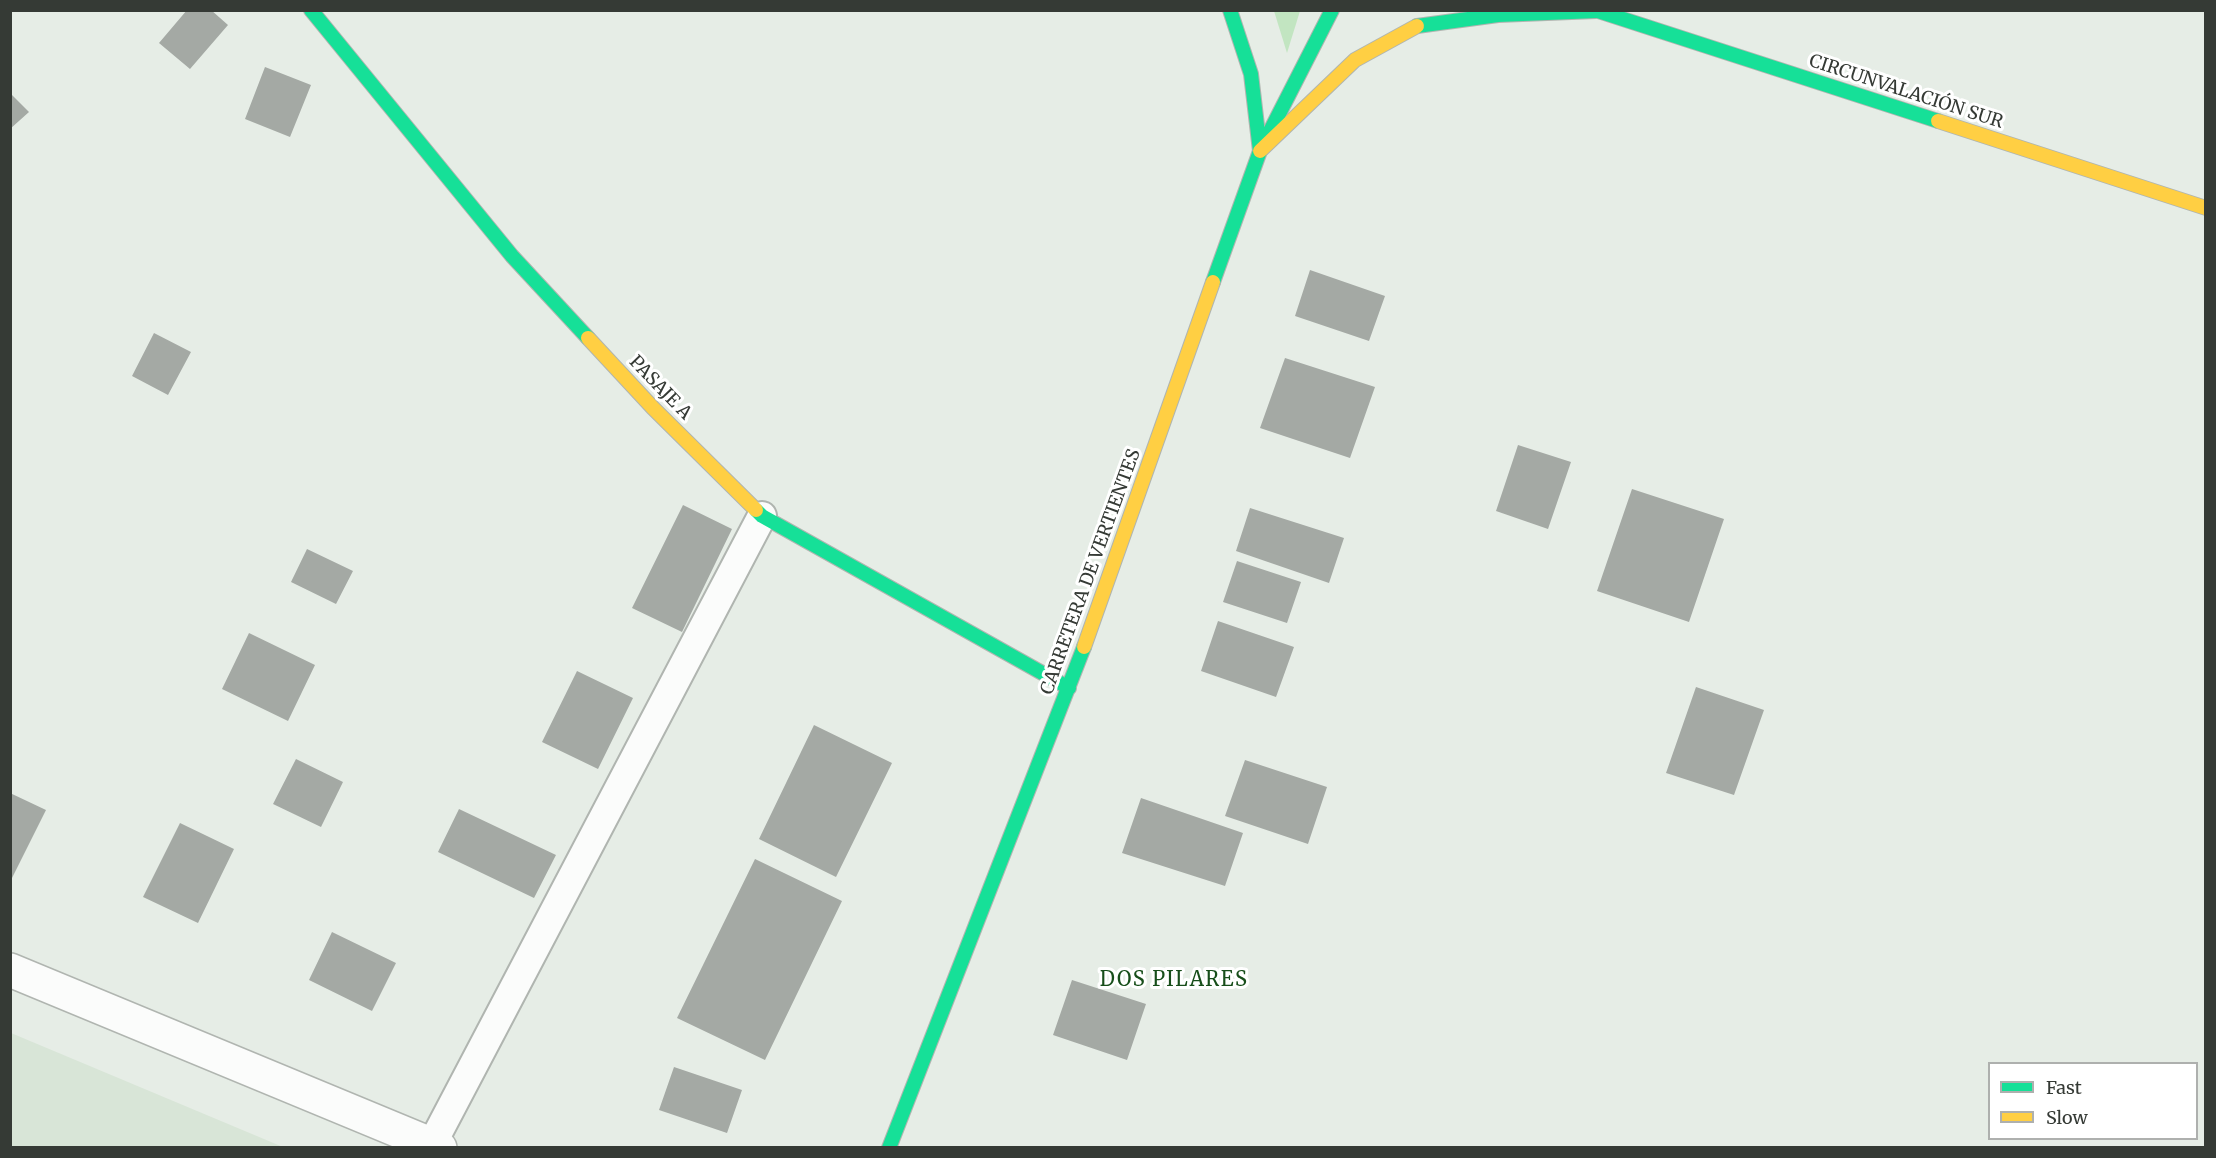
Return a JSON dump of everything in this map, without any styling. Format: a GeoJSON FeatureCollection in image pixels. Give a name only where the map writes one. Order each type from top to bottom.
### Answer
{"type":"FeatureCollection","features":[{"type":"Feature","properties":{"kind":"main road","name":"PASAJE A"},"geometry":{"type":"LineString","coordinates":[[311,10],[512,256],[653,408],[762,516],[1070,688]]}},
{"type":"Feature","properties":{"kind":"main road"},"geometry":{"type":"LineString","coordinates":[[1230,10],[1251,74],[1260,151]]}},
{"type":"Feature","properties":{"kind":"main road","name":"CARRETERA DE VERTIENTES"},"geometry":{"type":"LineString","coordinates":[[889,1148],[1070,688],[1260,151],[1332,10]]}},
{"type":"Feature","properties":{"kind":"main road"},"geometry":{"type":"LineString","coordinates":[[1260,151],[1355,60],[1419,25],[1498,15],[1596,11]]}},
{"type":"Feature","properties":{"kind":"main road","name":"CIRCUNVALACIÓN SUR"},"geometry":{"type":"LineString","coordinates":[[1596,11],[2205,208]]}},
{"type":"Feature","properties":{"kind":"street"},"geometry":{"type":"LineString","coordinates":[[10,970],[436,1146]]}},
{"type":"Feature","properties":{"kind":"lane"},"geometry":{"type":"LineString","coordinates":[[436,1146],[762,516]]}},
{"type":"Feature","properties":{"kind":"shaded area"},"geometry":{"type":"Polygon","coordinates":[[[11,1033],[283,1147],[11,1147],[11,1033]]]}},
{"type":"Feature","properties":{"kind":"green space"},"geometry":{"type":"Polygon","coordinates":[[[1274,11],[1300,11],[1287,53],[1274,11]]]}},
{"type":"Feature","properties":{"kind":"building"},"geometry":{"type":"Polygon","coordinates":[[[187,10],[211,10],[228,25],[190,69],[159,43],[187,10]]]}},
{"type":"Feature","properties":{"kind":"building"},"geometry":{"type":"Polygon","coordinates":[[[265,67],[311,85],[290,137],[245,119],[265,67]]]}},
{"type":"Feature","properties":{"kind":"building"},"geometry":{"type":"Polygon","coordinates":[[[10,93],[29,112],[10,129],[10,93]]]}},
{"type":"Feature","properties":{"kind":"building"},"geometry":{"type":"Polygon","coordinates":[[[1310,270],[1385,296],[1369,341],[1295,316],[1310,270]]]}},
{"type":"Feature","properties":{"kind":"building"},"geometry":{"type":"Polygon","coordinates":[[[154,333],[191,352],[168,395],[132,376],[154,333]]]}},
{"type":"Feature","properties":{"kind":"building"},"geometry":{"type":"Polygon","coordinates":[[[1285,358],[1375,387],[1350,458],[1260,428],[1285,358]]]}},
{"type":"Feature","properties":{"kind":"building"},"geometry":{"type":"Polygon","coordinates":[[[1518,445],[1571,462],[1548,529],[1496,511],[1518,445]]]}},
{"type":"Feature","properties":{"kind":"building"},"geometry":{"type":"Polygon","coordinates":[[[1632,489],[1724,519],[1689,622],[1597,591],[1632,489]]]}},
{"type":"Feature","properties":{"kind":"building"},"geometry":{"type":"Polygon","coordinates":[[[683,505],[732,529],[682,632],[632,608],[683,505]]]}},
{"type":"Feature","properties":{"kind":"building"},"geometry":{"type":"Polygon","coordinates":[[[1250,508],[1344,538],[1329,583],[1236,551],[1250,508]]]}},
{"type":"Feature","properties":{"kind":"building"},"geometry":{"type":"Polygon","coordinates":[[[307,549],[353,571],[336,604],[291,582],[307,549]]]}},
{"type":"Feature","properties":{"kind":"building"},"geometry":{"type":"Polygon","coordinates":[[[1237,561],[1301,582],[1287,623],[1223,602],[1237,561]]]}},
{"type":"Feature","properties":{"kind":"building"},"geometry":{"type":"Polygon","coordinates":[[[1218,621],[1294,647],[1276,697],[1201,671],[1218,621]]]}},
{"type":"Feature","properties":{"kind":"building"},"geometry":{"type":"Polygon","coordinates":[[[249,633],[315,665],[288,721],[222,689],[249,633]]]}},
{"type":"Feature","properties":{"kind":"building"},"geometry":{"type":"Polygon","coordinates":[[[577,671],[633,698],[598,769],[542,742],[577,671]]]}},
{"type":"Feature","properties":{"kind":"building"},"geometry":{"type":"Polygon","coordinates":[[[1696,687],[1764,710],[1734,795],[1666,773],[1696,687]]]}},
{"type":"Feature","properties":{"kind":"building"},"geometry":{"type":"Polygon","coordinates":[[[814,725],[892,763],[836,877],[759,839],[814,725]]]}},
{"type":"Feature","properties":{"kind":"building"},"geometry":{"type":"Polygon","coordinates":[[[296,759],[343,782],[321,827],[273,804],[296,759]]]}},
{"type":"Feature","properties":{"kind":"building"},"geometry":{"type":"Polygon","coordinates":[[[1245,760],[1327,787],[1308,844],[1225,816],[1245,760]]]}},
{"type":"Feature","properties":{"kind":"building"},"geometry":{"type":"Polygon","coordinates":[[[10,793],[46,810],[10,882],[10,793]]]}},
{"type":"Feature","properties":{"kind":"building"},"geometry":{"type":"Polygon","coordinates":[[[1141,798],[1243,833],[1225,886],[1122,853],[1141,798]]]}},
{"type":"Feature","properties":{"kind":"building"},"geometry":{"type":"Polygon","coordinates":[[[459,809],[556,855],[534,898],[438,852],[459,809]]]}},
{"type":"Feature","properties":{"kind":"building"},"geometry":{"type":"Polygon","coordinates":[[[180,823],[234,849],[198,923],[143,897],[180,823]]]}},
{"type":"Feature","properties":{"kind":"building"},"geometry":{"type":"Polygon","coordinates":[[[755,859],[842,901],[765,1060],[677,1018],[755,859]]]}},
{"type":"Feature","properties":{"kind":"building"},"geometry":{"type":"Polygon","coordinates":[[[332,932],[396,963],[372,1011],[309,980],[332,932]]]}},
{"type":"Feature","properties":{"kind":"building"},"geometry":{"type":"Polygon","coordinates":[[[1072,980],[1146,1004],[1127,1060],[1053,1035],[1072,980]]]}},
{"type":"Feature","properties":{"kind":"building"},"geometry":{"type":"Polygon","coordinates":[[[674,1067],[742,1090],[727,1133],[659,1110],[674,1067]]]}},
{"type":"Feature","properties":{"kind":"traffic: fast"},"geometry":{"type":"LineString","coordinates":[[311,10],[512,256],[588,338]]}},
{"type":"Feature","properties":{"kind":"traffic: fast"},"geometry":{"type":"LineString","coordinates":[[1230,10],[1251,74],[1260,151]]}},
{"type":"Feature","properties":{"kind":"traffic: fast"},"geometry":{"type":"LineString","coordinates":[[1213,282],[1260,151],[1332,10]]}},
{"type":"Feature","properties":{"kind":"traffic: fast"},"geometry":{"type":"LineString","coordinates":[[1595,10],[1938,121]]}},
{"type":"Feature","properties":{"kind":"traffic: fast"},"geometry":{"type":"LineString","coordinates":[[1417,26],[1498,15],[1596,11]]}},
{"type":"Feature","properties":{"kind":"traffic: fast"},"geometry":{"type":"LineString","coordinates":[[756,510],[762,516],[1069,688]]}},
{"type":"Feature","properties":{"kind":"traffic: fast"},"geometry":{"type":"LineString","coordinates":[[889,1148],[1084,647]]}},
{"type":"Feature","properties":{"kind":"traffic: slow"},"geometry":{"type":"LineString","coordinates":[[1260,151],[1355,60],[1417,26]]}},
{"type":"Feature","properties":{"kind":"traffic: slow"},"geometry":{"type":"LineString","coordinates":[[1938,121],[2206,208]]}},
{"type":"Feature","properties":{"kind":"traffic: slow"},"geometry":{"type":"LineString","coordinates":[[1084,647],[1213,282]]}},
{"type":"Feature","properties":{"kind":"traffic: slow"},"geometry":{"type":"LineString","coordinates":[[588,338],[653,408],[756,510]]}},
{"type":"Feature","properties":{"kind":"district","name":"DOS PILARES"},"geometry":{"type":"Point","coordinates":[1174,980]}}]}
